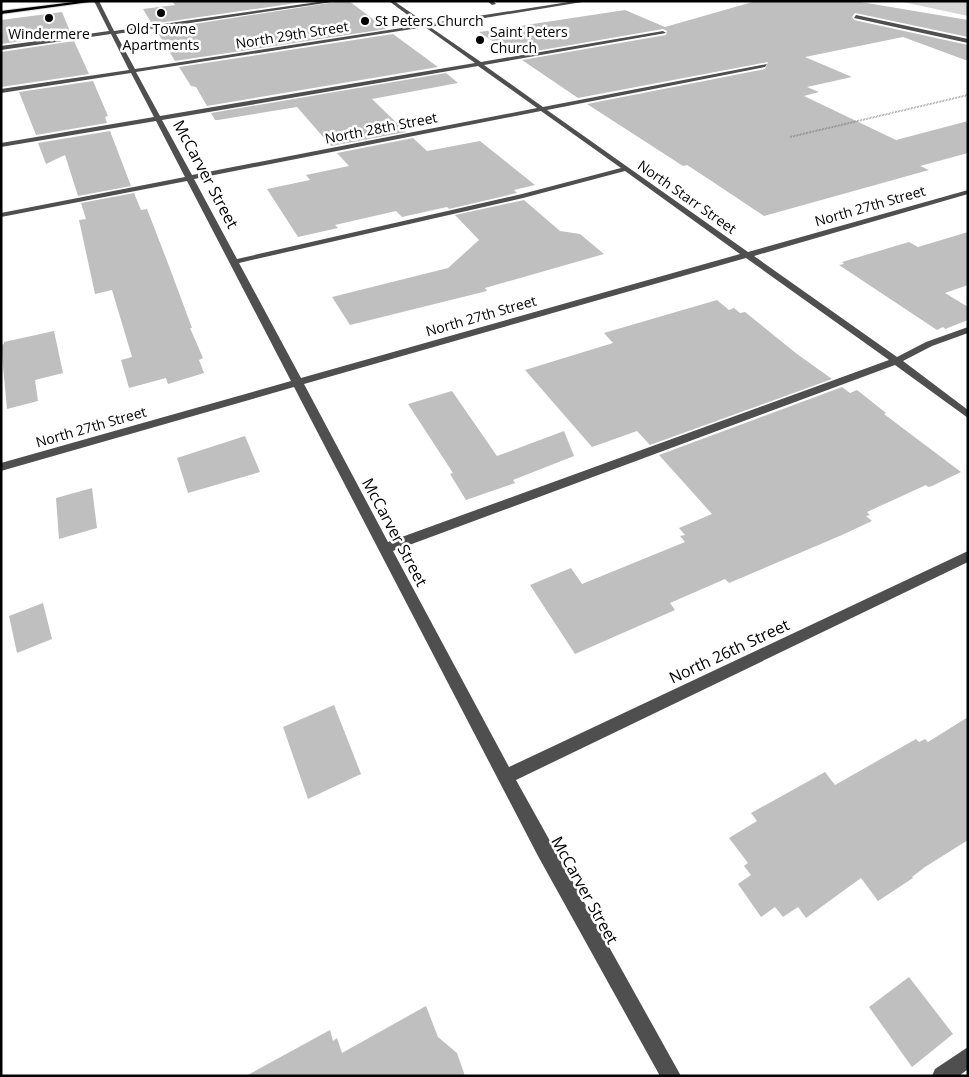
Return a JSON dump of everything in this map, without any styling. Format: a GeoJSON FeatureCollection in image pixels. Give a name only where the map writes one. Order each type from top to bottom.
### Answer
{"type":"FeatureCollection","features":[{"type":"Feature","properties":{"kind":"main road"},"geometry":{"type":"LineString","coordinates":[[1,13],[95,1]]}},
{"type":"Feature","properties":{"kind":"street"},"geometry":{"type":"LineString","coordinates":[[55,1],[60,6]]}},
{"type":"Feature","properties":{"kind":"street","name":"McCarver Street"},"geometry":{"type":"LineString","coordinates":[[95,1],[384,549],[422,615],[544,850],[671,1076]]}},
{"type":"Feature","properties":{"kind":"street"},"geometry":{"type":"LineString","coordinates":[[1,48],[337,1]]}},
{"type":"Feature","properties":{"kind":"street","name":"North Starr Street"},"geometry":{"type":"LineString","coordinates":[[391,1],[896,361],[968,415]]}},
{"type":"Feature","properties":{"kind":"street","name":"North 29th Street"},"geometry":{"type":"LineString","coordinates":[[1,91],[586,1]]}},
{"type":"Feature","properties":{"kind":"street"},"geometry":{"type":"LineString","coordinates":[[856,17],[968,41]]}},
{"type":"Feature","properties":{"kind":"street"},"geometry":{"type":"LineString","coordinates":[[1,145],[663,33]]}},
{"type":"Feature","properties":{"kind":"street","name":"North 28th Street"},"geometry":{"type":"LineString","coordinates":[[1,215],[765,65]]}},
{"type":"Feature","properties":{"kind":"street"},"geometry":{"type":"LineString","coordinates":[[234,262],[513,198],[625,169]]}},
{"type":"Feature","properties":{"kind":"street","name":"North 27th Street"},"geometry":{"type":"LineString","coordinates":[[1,467],[968,192]]}},
{"type":"Feature","properties":{"kind":"street"},"geometry":{"type":"LineString","coordinates":[[384,549],[896,361],[929,344],[968,330]]}},
{"type":"Feature","properties":{"kind":"street","name":"North 26th Street"},"geometry":{"type":"LineString","coordinates":[[505,777],[968,556]]}},
{"type":"Feature","properties":{"kind":"street"},"geometry":{"type":"LineString","coordinates":[[942,1076],[968,1057]]}},
{"type":"Feature","properties":{"kind":"path"},"geometry":{"type":"LineString","coordinates":[[790,136],[968,95]]}},
{"type":"Feature","properties":{"kind":"shaded area"},"geometry":{"type":"Polygon","coordinates":[[[898,1],[968,1],[968,16],[898,1]]]}},
{"type":"Feature","properties":{"kind":"building"},"geometry":{"type":"Polygon","coordinates":[[[172,1],[310,1],[152,24],[143,9],[175,5],[172,1]]]}},
{"type":"Feature","properties":{"kind":"building"},"geometry":{"type":"Polygon","coordinates":[[[349,1],[386,29],[175,61],[156,30],[349,1]]]}},
{"type":"Feature","properties":{"kind":"building"},"geometry":{"type":"Polygon","coordinates":[[[756,1],[855,1],[968,20],[968,37],[855,13],[852,17],[854,20],[968,45],[968,61],[903,37],[805,57],[852,77],[807,87],[819,92],[804,96],[896,140],[968,121],[968,153],[920,166],[929,170],[764,216],[687,165],[683,166],[587,104],[765,69],[768,62],[578,98],[522,60],[666,35],[667,31],[663,29],[513,55],[479,32],[625,10],[665,27],[756,1]]]}},
{"type":"Feature","properties":{"kind":"building"},"geometry":{"type":"Polygon","coordinates":[[[62,12],[71,34],[1,44],[1,20],[62,12]]]}},
{"type":"Feature","properties":{"kind":"building"},"geometry":{"type":"Polygon","coordinates":[[[393,34],[438,67],[207,106],[196,87],[191,86],[179,67],[393,34]]]}},
{"type":"Feature","properties":{"kind":"building"},"geometry":{"type":"Polygon","coordinates":[[[74,41],[89,74],[1,87],[1,52],[74,41]]]}},
{"type":"Feature","properties":{"kind":"building"},"geometry":{"type":"Polygon","coordinates":[[[446,73],[458,83],[372,99],[406,132],[331,146],[297,107],[218,120],[215,120],[211,113],[446,73]]]}},
{"type":"Feature","properties":{"kind":"building"},"geometry":{"type":"Polygon","coordinates":[[[93,81],[108,116],[105,117],[107,123],[36,135],[19,92],[93,81]]]}},
{"type":"Feature","properties":{"kind":"building"},"geometry":{"type":"Polygon","coordinates":[[[110,131],[131,186],[78,196],[65,155],[46,164],[38,143],[110,131]]]}},
{"type":"Feature","properties":{"kind":"building"},"geometry":{"type":"Polygon","coordinates":[[[413,138],[427,151],[480,141],[535,185],[514,190],[517,193],[449,209],[447,207],[402,217],[396,211],[335,225],[338,228],[298,237],[267,189],[310,180],[306,175],[349,166],[337,153],[413,138]]]}},
{"type":"Feature","properties":{"kind":"building"},"geometry":{"type":"Polygon","coordinates":[[[134,193],[141,210],[147,209],[192,328],[190,328],[203,358],[199,360],[204,373],[168,384],[166,378],[129,388],[121,360],[132,357],[112,290],[95,294],[79,220],[86,219],[81,203],[134,193]]]}},
{"type":"Feature","properties":{"kind":"building"},"geometry":{"type":"Polygon","coordinates":[[[524,200],[560,231],[580,234],[604,254],[485,288],[487,291],[350,325],[332,297],[448,268],[479,240],[455,215],[524,200]]]}},
{"type":"Feature","properties":{"kind":"building"},"geometry":{"type":"Polygon","coordinates":[[[968,232],[968,285],[945,293],[968,307],[968,320],[945,329],[943,327],[937,330],[839,265],[844,264],[842,262],[909,242],[918,247],[968,232]]]}},
{"type":"Feature","properties":{"kind":"building"},"geometry":{"type":"Polygon","coordinates":[[[717,300],[729,310],[734,308],[740,313],[745,312],[797,354],[832,379],[650,445],[637,431],[592,447],[525,370],[613,343],[604,333],[717,300]]]}},
{"type":"Feature","properties":{"kind":"building"},"geometry":{"type":"Polygon","coordinates":[[[54,331],[63,373],[35,380],[38,401],[7,409],[1,345],[4,342],[54,331]]]}},
{"type":"Feature","properties":{"kind":"building"},"geometry":{"type":"Polygon","coordinates":[[[842,387],[850,393],[857,390],[886,413],[884,414],[961,472],[932,486],[928,487],[926,485],[867,512],[870,515],[866,516],[872,521],[729,583],[725,579],[670,603],[675,610],[575,654],[530,585],[571,568],[582,584],[685,542],[680,536],[685,535],[679,528],[712,514],[659,455],[842,387]]]}},
{"type":"Feature","properties":{"kind":"building"},"geometry":{"type":"Polygon","coordinates":[[[452,391],[497,456],[564,431],[574,456],[513,480],[515,483],[466,500],[450,474],[453,473],[408,404],[452,391]]]}},
{"type":"Feature","properties":{"kind":"building"},"geometry":{"type":"Polygon","coordinates":[[[245,436],[260,472],[188,493],[177,458],[245,436]]]}},
{"type":"Feature","properties":{"kind":"building"},"geometry":{"type":"Polygon","coordinates":[[[92,488],[97,528],[59,539],[56,498],[92,488]]]}},
{"type":"Feature","properties":{"kind":"building"},"geometry":{"type":"Polygon","coordinates":[[[43,603],[52,639],[17,653],[9,616],[43,603]]]}},
{"type":"Feature","properties":{"kind":"building"},"geometry":{"type":"Polygon","coordinates":[[[334,705],[361,774],[308,799],[283,727],[334,705]]]}},
{"type":"Feature","properties":{"kind":"building"},"geometry":{"type":"Polygon","coordinates":[[[968,717],[968,840],[925,867],[913,878],[878,901],[861,878],[806,918],[798,907],[783,917],[775,907],[761,917],[738,884],[751,875],[744,866],[748,863],[729,838],[757,821],[751,813],[825,772],[835,785],[916,739],[919,742],[925,739],[928,742],[968,717]]]}},
{"type":"Feature","properties":{"kind":"building"},"geometry":{"type":"Polygon","coordinates":[[[909,977],[953,1034],[912,1067],[869,1007],[909,977]]]}},
{"type":"Feature","properties":{"kind":"building"},"geometry":{"type":"Polygon","coordinates":[[[426,1006],[438,1037],[457,1053],[465,1076],[246,1076],[330,1030],[333,1041],[337,1038],[342,1053],[426,1006]]]}},
{"type":"Feature","properties":{"kind":"place","name":"Old Towne Apartments"},"geometry":{"type":"Point","coordinates":[161,13]}},
{"type":"Feature","properties":{"kind":"place","name":"Windermere"},"geometry":{"type":"Point","coordinates":[49,18]}},
{"type":"Feature","properties":{"kind":"place","name":"St Peters Church"},"geometry":{"type":"Point","coordinates":[365,21]}},
{"type":"Feature","properties":{"kind":"place","name":"Saint Peters Church"},"geometry":{"type":"Point","coordinates":[480,40]}}]}
